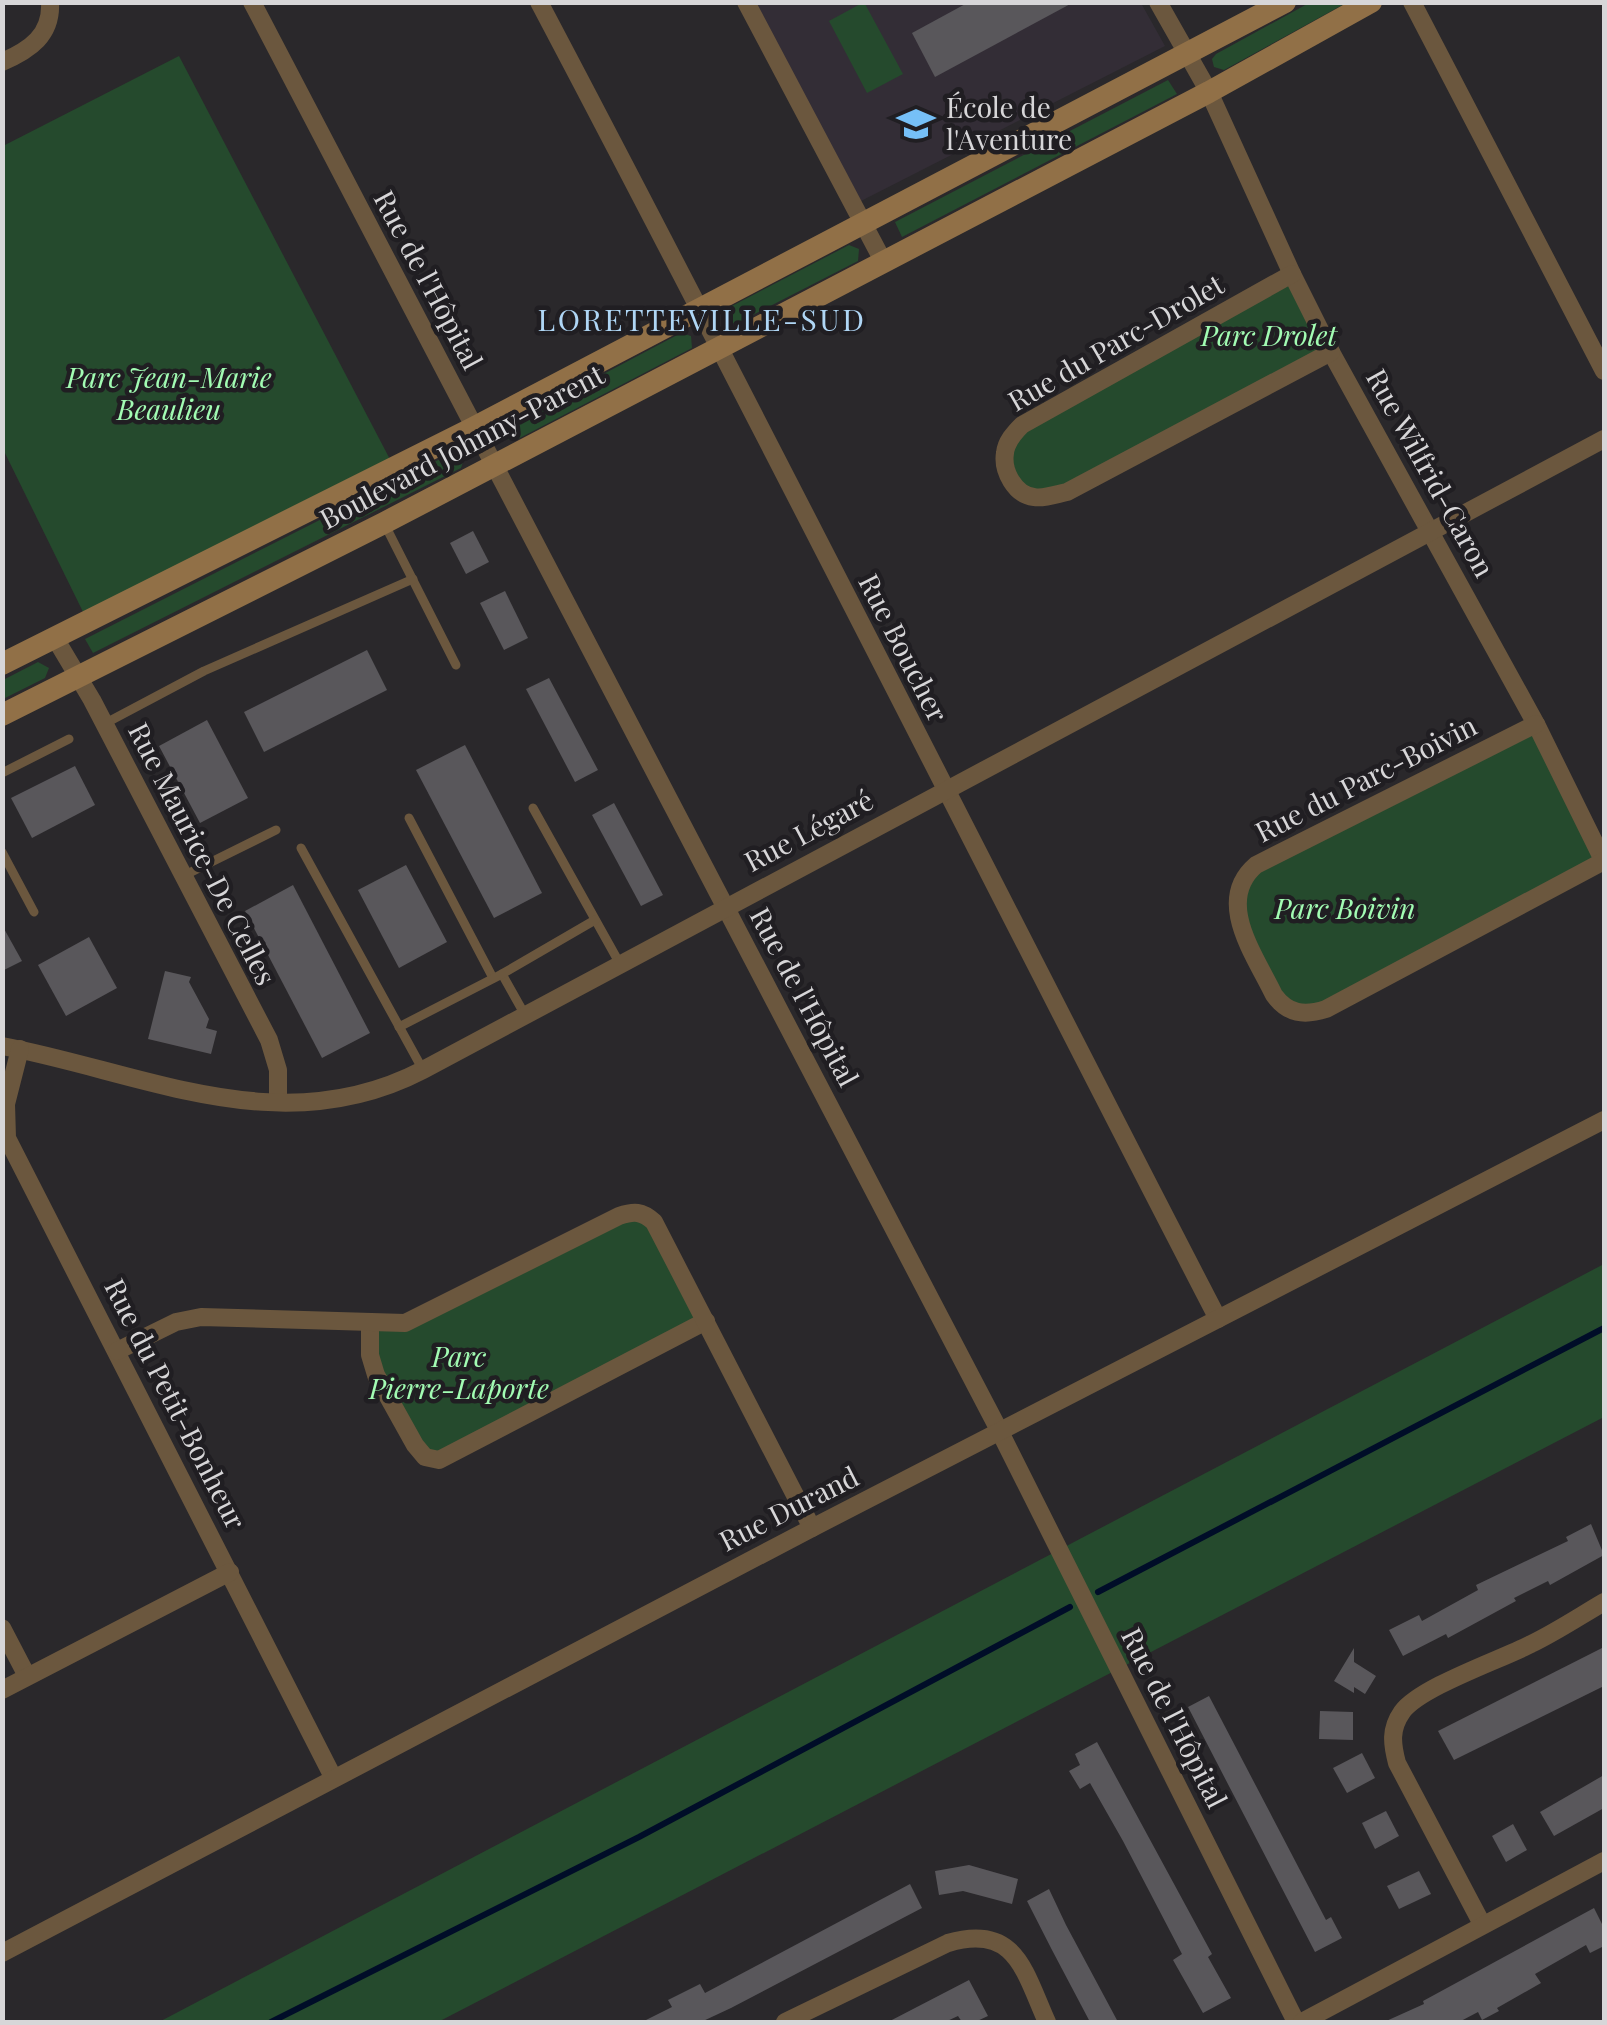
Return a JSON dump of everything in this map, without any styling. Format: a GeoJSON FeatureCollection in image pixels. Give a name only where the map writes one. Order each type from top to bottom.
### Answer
{"type":"FeatureCollection","features":[{"type":"Feature","properties":{"kind":"street"},"geometry":{"type":"LineString","coordinates":[[2,62],[23,53],[40,38],[49,23],[50,2]]}},
{"type":"Feature","properties":{"kind":"street","name":"Rue de l'Hôpital"},"geometry":{"type":"LineString","coordinates":[[252,2],[1000,1432],[1299,2022]]}},
{"type":"Feature","properties":{"kind":"street","name":"Rue Boucher"},"geometry":{"type":"LineString","coordinates":[[539,2],[702,309],[944,790],[1218,1319]]}},
{"type":"Feature","properties":{"kind":"street"},"geometry":{"type":"LineString","coordinates":[[746,2],[883,260]]}},
{"type":"Feature","properties":{"kind":"street","name":"Rue Wilfrid-Caron"},"geometry":{"type":"LineString","coordinates":[[1158,2],[1208,92],[1331,352],[1536,724],[1604,861]]}},
{"type":"Feature","properties":{"kind":"street","name":"Boulevard Johnny-Parent"},"geometry":{"type":"LineString","coordinates":[[2,664],[473,428],[1285,2]]}},
{"type":"Feature","properties":{"kind":"street","name":"Boulevard Johnny-Parent"},"geometry":{"type":"LineString","coordinates":[[2,714],[384,523],[1208,92],[1372,2]]}},
{"type":"Feature","properties":{"kind":"street"},"geometry":{"type":"LineString","coordinates":[[1412,2],[1604,371]]}},
{"type":"Feature","properties":{"kind":"street","name":"Rue du Parc-Drolet"},"geometry":{"type":"LineString","coordinates":[[1292,274],[1022,425],[1010,438],[1004,454],[1011,482],[1020,492],[1034,498],[1067,492],[1331,352]]}},
{"type":"Feature","properties":{"kind":"street","name":"Rue Légaré"},"geometry":{"type":"LineString","coordinates":[[11,1048],[236,1101],[337,1099],[368,1092],[423,1070],[1604,439]]}},
{"type":"Feature","properties":{"kind":"street","name":"Rue Maurice-De Celles"},"geometry":{"type":"LineString","coordinates":[[55,638],[269,1040],[278,1070],[278,1102]]}},
{"type":"Feature","properties":{"kind":"street","name":"Rue du Parc-Boivin"},"geometry":{"type":"LineString","coordinates":[[1536,724],[1256,865],[1245,875],[1238,888],[1238,916],[1274,995],[1282,1006],[1294,1012],[1310,1014],[1326,1009],[1604,861]]}},
{"type":"Feature","properties":{"kind":"street","name":"Rue du Petit-Bonheur"},"geometry":{"type":"LineString","coordinates":[[11,1048],[7,1138],[333,1777]]}},
{"type":"Feature","properties":{"kind":"street","name":"Rue Durand"},"geometry":{"type":"LineString","coordinates":[[2,1953],[333,1777],[1604,1120]]}},
{"type":"Feature","properties":{"kind":"street"},"geometry":{"type":"LineString","coordinates":[[117,1352],[176,1322],[201,1317],[404,1323],[632,1212],[644,1213],[654,1222],[812,1528]]}},
{"type":"Feature","properties":{"kind":"street"},"geometry":{"type":"LineString","coordinates":[[370,1323],[370,1354],[376,1375],[415,1445],[425,1457],[439,1460],[706,1321]]}},
{"type":"Feature","properties":{"kind":"street"},"geometry":{"type":"LineString","coordinates":[[2,1690],[230,1572]]}},
{"type":"Feature","properties":{"kind":"street"},"geometry":{"type":"LineString","coordinates":[[1482,1924],[1397,1763],[1391,1742],[1395,1724],[1404,1709],[1421,1696],[1533,1643],[1604,1602]]}},
{"type":"Feature","properties":{"kind":"street"},"geometry":{"type":"LineString","coordinates":[[2,1628],[27,1676]]}},
{"type":"Feature","properties":{"kind":"street"},"geometry":{"type":"LineString","coordinates":[[1299,2022],[1604,1861]]}},
{"type":"Feature","properties":{"kind":"street"},"geometry":{"type":"LineString","coordinates":[[785,2022],[948,1942],[973,1935],[997,1941],[1014,1954],[1047,2022]]}},
{"type":"Feature","properties":{"kind":"lane"},"geometry":{"type":"LineString","coordinates":[[384,523],[456,665]]}},
{"type":"Feature","properties":{"kind":"lane"},"geometry":{"type":"LineString","coordinates":[[104,724],[204,671],[413,579]]}},
{"type":"Feature","properties":{"kind":"lane"},"geometry":{"type":"LineString","coordinates":[[2,773],[69,739]]}},
{"type":"Feature","properties":{"kind":"lane"},"geometry":{"type":"LineString","coordinates":[[533,808],[620,964]]}},
{"type":"Feature","properties":{"kind":"lane"},"geometry":{"type":"LineString","coordinates":[[409,818],[498,976],[525,1015]]}},
{"type":"Feature","properties":{"kind":"lane"},"geometry":{"type":"LineString","coordinates":[[183,876],[276,830]]}},
{"type":"Feature","properties":{"kind":"lane"},"geometry":{"type":"LineString","coordinates":[[302,848],[423,1070]]}},
{"type":"Feature","properties":{"kind":"lane"},"geometry":{"type":"LineString","coordinates":[[2,852],[6,867],[34,912]]}},
{"type":"Feature","properties":{"kind":"lane"},"geometry":{"type":"LineString","coordinates":[[399,1027],[595,920]]}},
{"type":"Feature","properties":{"kind":"shaded area","name":"École de l'Aventure"},"geometry":{"type":"Polygon","coordinates":[[[754,3],[1141,3],[1165,46],[861,201],[754,3]]]}},
{"type":"Feature","properties":{"kind":"green space"},"geometry":{"type":"Polygon","coordinates":[[[864,2],[903,74],[867,93],[829,21],[864,2]]]}},
{"type":"Feature","properties":{"kind":"green space"},"geometry":{"type":"Polygon","coordinates":[[[1309,3],[1346,3],[1224,70],[1214,67],[1212,59],[1216,54],[1309,3]]]}},
{"type":"Feature","properties":{"kind":"green space","name":"Parc Jean-Marie Beaulieu"},"geometry":{"type":"Polygon","coordinates":[[[179,56],[394,467],[87,620],[3,449],[3,146],[179,56]]]}},
{"type":"Feature","properties":{"kind":"green space"},"geometry":{"type":"Polygon","coordinates":[[[1168,80],[1177,94],[902,237],[895,222],[1168,80]]]}},
{"type":"Feature","properties":{"kind":"green space"},"geometry":{"type":"Polygon","coordinates":[[[849,245],[859,249],[858,261],[735,324],[726,319],[728,308],[849,245]]]}},
{"type":"Feature","properties":{"kind":"green space","name":"Parc Drolet"},"geometry":{"type":"Polygon","coordinates":[[[1292,274],[1331,352],[1050,496],[1011,482],[1010,438],[1292,274]]]}},
{"type":"Feature","properties":{"kind":"green space"},"geometry":{"type":"Polygon","coordinates":[[[681,333],[691,336],[692,348],[514,441],[504,438],[509,424],[681,333]]]}},
{"type":"Feature","properties":{"kind":"green space"},"geometry":{"type":"Polygon","coordinates":[[[452,453],[462,455],[461,468],[93,653],[85,639],[452,453]]]}},
{"type":"Feature","properties":{"kind":"green space"},"geometry":{"type":"Polygon","coordinates":[[[38,662],[49,668],[45,678],[3,699],[3,680],[38,662]]]}},
{"type":"Feature","properties":{"kind":"green space","name":"Parc Boivin"},"geometry":{"type":"Polygon","coordinates":[[[1536,724],[1604,861],[1326,1009],[1282,1006],[1236,901],[1245,875],[1536,724]]]}},
{"type":"Feature","properties":{"kind":"green space","name":"Parc Pierre-Laporte"},"geometry":{"type":"Polygon","coordinates":[[[644,1213],[706,1321],[455,1454],[425,1457],[376,1375],[370,1323],[405,1323],[644,1213]]]}},
{"type":"Feature","properties":{"kind":"green space"},"geometry":{"type":"Polygon","coordinates":[[[1604,1264],[1604,1417],[438,2022],[159,2022],[1604,1264]]]}},
{"type":"Feature","properties":{"kind":"building"},"geometry":{"type":"Polygon","coordinates":[[[969,2],[1074,2],[935,77],[912,33],[969,2]]]}},
{"type":"Feature","properties":{"kind":"building"},"geometry":{"type":"Polygon","coordinates":[[[473,531],[489,562],[466,574],[450,543],[473,531]]]}},
{"type":"Feature","properties":{"kind":"building"},"geometry":{"type":"Polygon","coordinates":[[[505,591],[528,638],[504,650],[480,603],[505,591]]]}},
{"type":"Feature","properties":{"kind":"building"},"geometry":{"type":"Polygon","coordinates":[[[367,650],[387,690],[264,752],[244,712],[367,650]]]}},
{"type":"Feature","properties":{"kind":"building"},"geometry":{"type":"Polygon","coordinates":[[[549,678],[598,770],[575,782],[526,689],[549,678]]]}},
{"type":"Feature","properties":{"kind":"building"},"geometry":{"type":"Polygon","coordinates":[[[207,720],[248,798],[200,823],[159,746],[207,720]]]}},
{"type":"Feature","properties":{"kind":"building"},"geometry":{"type":"Polygon","coordinates":[[[465,745],[542,893],[494,918],[416,770],[465,745]]]}},
{"type":"Feature","properties":{"kind":"building"},"geometry":{"type":"Polygon","coordinates":[[[75,766],[95,805],[32,838],[11,798],[75,766]]]}},
{"type":"Feature","properties":{"kind":"building"},"geometry":{"type":"Polygon","coordinates":[[[614,803],[663,895],[641,906],[592,815],[614,803]]]}},
{"type":"Feature","properties":{"kind":"building"},"geometry":{"type":"Polygon","coordinates":[[[406,865],[447,942],[399,968],[358,890],[406,865]]]}},
{"type":"Feature","properties":{"kind":"building"},"geometry":{"type":"Polygon","coordinates":[[[293,885],[370,1033],[322,1058],[245,911],[293,885]]]}},
{"type":"Feature","properties":{"kind":"building"},"geometry":{"type":"Polygon","coordinates":[[[2,925],[22,961],[2,971],[2,925]]]}},
{"type":"Feature","properties":{"kind":"building"},"geometry":{"type":"Polygon","coordinates":[[[89,937],[117,988],[66,1016],[38,965],[89,937]]]}},
{"type":"Feature","properties":{"kind":"building"},"geometry":{"type":"Polygon","coordinates":[[[165,971],[191,977],[189,982],[209,1019],[206,1028],[217,1031],[211,1054],[148,1039],[165,971]]]}},
{"type":"Feature","properties":{"kind":"building"},"geometry":{"type":"Polygon","coordinates":[[[1591,1524],[1604,1555],[1550,1585],[1548,1581],[1514,1598],[1516,1601],[1448,1638],[1446,1634],[1403,1656],[1389,1630],[1419,1615],[1422,1621],[1478,1590],[1476,1585],[1568,1541],[1566,1537],[1591,1524]]]}},
{"type":"Feature","properties":{"kind":"building"},"geometry":{"type":"Polygon","coordinates":[[[1604,1647],[1604,1686],[1454,1760],[1438,1731],[1604,1647]]]}},
{"type":"Feature","properties":{"kind":"building"},"geometry":{"type":"Polygon","coordinates":[[[1354,1648],[1354,1662],[1376,1676],[1365,1694],[1354,1687],[1354,1693],[1334,1681],[1354,1648]]]}},
{"type":"Feature","properties":{"kind":"building"},"geometry":{"type":"Polygon","coordinates":[[[1209,1696],[1326,1920],[1331,1917],[1342,1938],[1315,1952],[1188,1707],[1209,1696]]]}},
{"type":"Feature","properties":{"kind":"building"},"geometry":{"type":"Polygon","coordinates":[[[1320,1711],[1353,1712],[1353,1740],[1319,1739],[1320,1711]]]}},
{"type":"Feature","properties":{"kind":"building"},"geometry":{"type":"Polygon","coordinates":[[[1097,1742],[1212,1954],[1208,1957],[1231,1998],[1203,2013],[1173,1960],[1182,1954],[1123,1841],[1090,1783],[1080,1789],[1069,1771],[1080,1765],[1075,1754],[1097,1742]]]}},
{"type":"Feature","properties":{"kind":"building"},"geometry":{"type":"Polygon","coordinates":[[[1362,1753],[1375,1778],[1347,1793],[1333,1768],[1362,1753]]]}},
{"type":"Feature","properties":{"kind":"building"},"geometry":{"type":"Polygon","coordinates":[[[1604,1775],[1604,1808],[1554,1836],[1540,1812],[1604,1775]]]}},
{"type":"Feature","properties":{"kind":"building"},"geometry":{"type":"Polygon","coordinates":[[[1386,1811],[1399,1836],[1375,1849],[1362,1823],[1386,1811]]]}},
{"type":"Feature","properties":{"kind":"building"},"geometry":{"type":"Polygon","coordinates":[[[1513,1824],[1527,1850],[1506,1862],[1492,1836],[1513,1824]]]}},
{"type":"Feature","properties":{"kind":"building"},"geometry":{"type":"Polygon","coordinates":[[[969,1865],[1018,1879],[1012,1904],[963,1891],[939,1895],[935,1871],[969,1865]]]}},
{"type":"Feature","properties":{"kind":"building"},"geometry":{"type":"Polygon","coordinates":[[[1419,1871],[1431,1894],[1399,1909],[1387,1886],[1419,1871]]]}},
{"type":"Feature","properties":{"kind":"building"},"geometry":{"type":"Polygon","coordinates":[[[910,1884],[922,1908],[731,2008],[701,2022],[642,2022],[672,2007],[668,2000],[700,1984],[705,1993],[910,1884]]]}},
{"type":"Feature","properties":{"kind":"building"},"geometry":{"type":"Polygon","coordinates":[[[1049,1889],[1118,2022],[1090,2022],[1052,1950],[1027,1901],[1049,1889]]]}},
{"type":"Feature","properties":{"kind":"building"},"geometry":{"type":"Polygon","coordinates":[[[1594,1908],[1604,1928],[1604,1946],[1590,1953],[1586,1945],[1535,1974],[1541,1983],[1497,2008],[1499,2011],[1482,2020],[1478,2012],[1459,2022],[1384,2022],[1424,2004],[1423,2001],[1594,1908]]]}},
{"type":"Feature","properties":{"kind":"building"},"geometry":{"type":"Polygon","coordinates":[[[969,1980],[988,2016],[975,2022],[962,2022],[958,2016],[945,2022],[888,2022],[969,1980]]]}},
{"type":"Feature","properties":{"kind":"waterway"},"geometry":{"type":"LineString","coordinates":[[1098,1592],[1604,1328]]}},
{"type":"Feature","properties":{"kind":"waterway"},"geometry":{"type":"LineString","coordinates":[[271,2022],[639,1837],[1070,1607]]}},
{"type":"Feature","properties":{"kind":"place","name":"École de l'Aventure"},"geometry":{"type":"Point","coordinates":[916,124]}},
{"type":"Feature","properties":{"kind":"district","name":"LORETTEVILLE-SUD"},"geometry":{"type":"Point","coordinates":[702,321]}}]}
